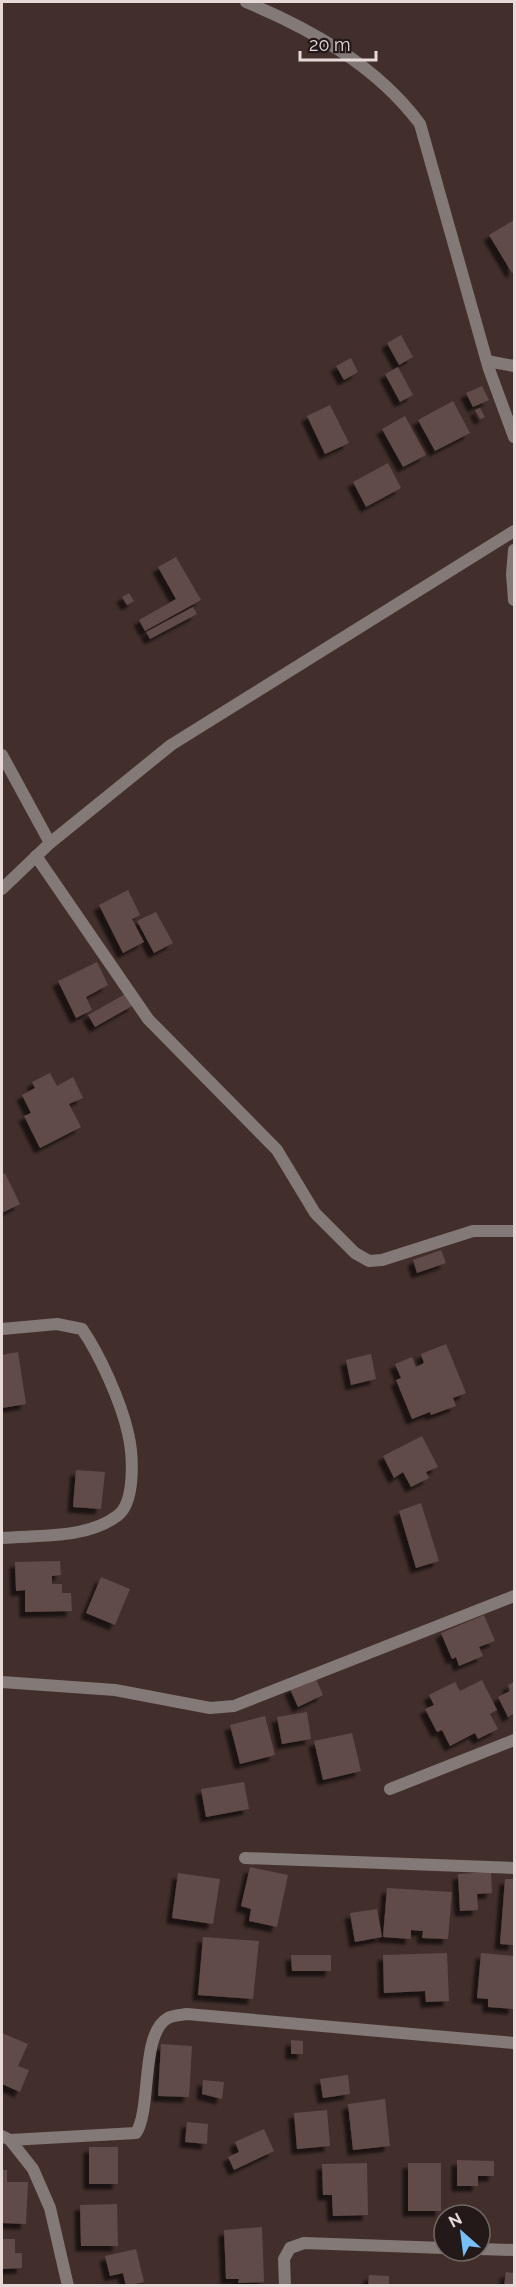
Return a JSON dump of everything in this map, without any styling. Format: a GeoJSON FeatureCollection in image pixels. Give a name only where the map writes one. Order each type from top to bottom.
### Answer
{"type":"FeatureCollection","features":[{"type":"Feature","properties":{"kind":"street"},"geometry":{"type":"LineString","coordinates":[[246,2],[280,16],[333,45],[385,85],[404,103],[420,124],[487,361],[514,437]]}},
{"type":"Feature","properties":{"kind":"street"},"geometry":{"type":"LineString","coordinates":[[487,361],[514,366]]}},
{"type":"Feature","properties":{"kind":"street"},"geometry":{"type":"LineString","coordinates":[[2,889],[50,843],[171,745],[514,531]]}},
{"type":"Feature","properties":{"kind":"street"},"geometry":{"type":"LineString","coordinates":[[514,550],[512,574],[514,600]]}},
{"type":"Feature","properties":{"kind":"street"},"geometry":{"type":"LineString","coordinates":[[2,755],[50,843]]}},
{"type":"Feature","properties":{"kind":"street"},"geometry":{"type":"LineString","coordinates":[[36,856],[148,1018],[277,1150],[315,1213],[355,1253],[369,1261],[382,1260],[473,1231],[514,1231]]}},
{"type":"Feature","properties":{"kind":"street"},"geometry":{"type":"LineString","coordinates":[[2,1329],[57,1324],[82,1329],[96,1349],[129,1434],[131,1495],[119,1515],[85,1532],[2,1538]]}},
{"type":"Feature","properties":{"kind":"street"},"geometry":{"type":"LineString","coordinates":[[2,1682],[115,1690],[210,1708],[234,1706],[514,1596]]}},
{"type":"Feature","properties":{"kind":"street"},"geometry":{"type":"LineString","coordinates":[[390,1789],[514,1740]]}},
{"type":"Feature","properties":{"kind":"street"},"geometry":{"type":"LineString","coordinates":[[245,1858],[514,1868]]}},
{"type":"Feature","properties":{"kind":"street"},"geometry":{"type":"LineString","coordinates":[[6,2138],[136,2133],[141,2125],[146,2077],[157,2029],[169,2018],[187,2014],[514,2043]]}},
{"type":"Feature","properties":{"kind":"street"},"geometry":{"type":"LineString","coordinates":[[6,2138],[33,2169],[50,2208],[68,2286]]}},
{"type":"Feature","properties":{"kind":"street"},"geometry":{"type":"LineString","coordinates":[[285,2286],[284,2259],[290,2248],[304,2243],[432,2248]]}},
{"type":"Feature","properties":{"kind":"street"},"geometry":{"type":"LineString","coordinates":[[492,2249],[514,2250]]}},
{"type":"Feature","properties":{"kind":"building"},"geometry":{"type":"Polygon","coordinates":[[[514,220],[514,271],[512,273],[489,235],[514,220]]]}},
{"type":"Feature","properties":{"kind":"building"},"geometry":{"type":"Polygon","coordinates":[[[401,335],[413,357],[399,365],[387,343],[401,335]]]}},
{"type":"Feature","properties":{"kind":"building"},"geometry":{"type":"Polygon","coordinates":[[[351,358],[358,372],[344,380],[336,366],[351,358]]]}},
{"type":"Feature","properties":{"kind":"building"},"geometry":{"type":"Polygon","coordinates":[[[398,367],[413,395],[400,402],[385,374],[398,367]]]}},
{"type":"Feature","properties":{"kind":"building"},"geometry":{"type":"Polygon","coordinates":[[[482,386],[489,400],[473,407],[466,393],[482,386]]]}},
{"type":"Feature","properties":{"kind":"building"},"geometry":{"type":"Polygon","coordinates":[[[453,401],[470,433],[435,451],[418,420],[453,401]]]}},
{"type":"Feature","properties":{"kind":"building"},"geometry":{"type":"Polygon","coordinates":[[[330,405],[349,443],[325,454],[307,416],[330,405]]]}},
{"type":"Feature","properties":{"kind":"building"},"geometry":{"type":"Polygon","coordinates":[[[480,408],[485,417],[480,419],[475,410],[480,408]]]}},
{"type":"Feature","properties":{"kind":"building"},"geometry":{"type":"Polygon","coordinates":[[[405,416],[426,455],[403,467],[382,429],[405,416]]]}},
{"type":"Feature","properties":{"kind":"building"},"geometry":{"type":"Polygon","coordinates":[[[388,463],[401,488],[366,507],[353,482],[388,463]]]}},
{"type":"Feature","properties":{"kind":"building"},"geometry":{"type":"Polygon","coordinates":[[[176,557],[201,600],[145,631],[139,620],[176,599],[158,567],[176,557]]]}},
{"type":"Feature","properties":{"kind":"building"},"geometry":{"type":"Polygon","coordinates":[[[129,593],[134,601],[127,605],[122,597],[129,593]]]}},
{"type":"Feature","properties":{"kind":"building"},"geometry":{"type":"Polygon","coordinates":[[[193,607],[197,614],[150,639],[146,632],[193,607]]]}},
{"type":"Feature","properties":{"kind":"building"},"geometry":{"type":"Polygon","coordinates":[[[128,890],[140,915],[132,919],[144,942],[123,953],[99,905],[128,890]]]}},
{"type":"Feature","properties":{"kind":"building"},"geometry":{"type":"Polygon","coordinates":[[[156,912],[173,943],[154,953],[137,921],[156,912]]]}},
{"type":"Feature","properties":{"kind":"building"},"geometry":{"type":"Polygon","coordinates":[[[97,962],[108,985],[86,997],[92,1010],[76,1018],[58,981],[97,962]]]}},
{"type":"Feature","properties":{"kind":"building"},"geometry":{"type":"Polygon","coordinates":[[[127,993],[134,1005],[95,1027],[88,1015],[127,993]]]}},
{"type":"Feature","properties":{"kind":"building"},"geometry":{"type":"Polygon","coordinates":[[[50,1073],[57,1086],[73,1077],[83,1098],[69,1104],[81,1127],[40,1148],[24,1116],[31,1113],[22,1095],[35,1088],[32,1082],[50,1073]]]}},
{"type":"Feature","properties":{"kind":"building"},"geometry":{"type":"Polygon","coordinates":[[[5,1173],[20,1204],[2,1213],[2,1175],[5,1173]]]}},
{"type":"Feature","properties":{"kind":"building"},"geometry":{"type":"Polygon","coordinates":[[[441,1250],[446,1263],[417,1273],[413,1260],[441,1250]]]}},
{"type":"Feature","properties":{"kind":"building"},"geometry":{"type":"Polygon","coordinates":[[[446,1344],[466,1393],[453,1398],[456,1406],[412,1419],[396,1380],[401,1378],[395,1364],[412,1357],[416,1367],[424,1363],[421,1354],[446,1344]]]}},
{"type":"Feature","properties":{"kind":"building"},"geometry":{"type":"Polygon","coordinates":[[[18,1352],[26,1404],[2,1408],[2,1355],[18,1352]]]}},
{"type":"Feature","properties":{"kind":"building"},"geometry":{"type":"Polygon","coordinates":[[[371,1354],[376,1379],[351,1385],[346,1360],[371,1354]]]}},
{"type":"Feature","properties":{"kind":"building"},"geometry":{"type":"Polygon","coordinates":[[[422,1436],[438,1467],[426,1472],[429,1478],[411,1487],[403,1472],[394,1478],[383,1456],[422,1436]]]}},
{"type":"Feature","properties":{"kind":"building"},"geometry":{"type":"Polygon","coordinates":[[[76,1470],[105,1472],[101,1509],[73,1507],[76,1470]]]}},
{"type":"Feature","properties":{"kind":"building"},"geometry":{"type":"Polygon","coordinates":[[[421,1503],[439,1561],[416,1568],[399,1511],[421,1503]]]}},
{"type":"Feature","properties":{"kind":"building"},"geometry":{"type":"Polygon","coordinates":[[[60,1561],[61,1575],[52,1576],[52,1584],[62,1584],[62,1593],[71,1593],[72,1611],[25,1612],[25,1590],[16,1591],[15,1562],[60,1561]]]}},
{"type":"Feature","properties":{"kind":"building"},"geometry":{"type":"Polygon","coordinates":[[[101,1577],[130,1589],[115,1625],[86,1613],[101,1577]]]}},
{"type":"Feature","properties":{"kind":"building"},"geometry":{"type":"Polygon","coordinates":[[[484,1615],[495,1641],[479,1647],[483,1656],[459,1666],[456,1657],[452,1659],[441,1633],[484,1615]]]}},
{"type":"Feature","properties":{"kind":"building"},"geometry":{"type":"Polygon","coordinates":[[[315,1677],[323,1695],[298,1707],[290,1689],[315,1677]]]}},
{"type":"Feature","properties":{"kind":"building"},"geometry":{"type":"Polygon","coordinates":[[[482,1680],[497,1710],[490,1714],[498,1729],[478,1739],[475,1733],[450,1746],[442,1730],[437,1732],[425,1709],[434,1705],[429,1695],[455,1682],[460,1691],[482,1680]]]}},
{"type":"Feature","properties":{"kind":"building"},"geometry":{"type":"Polygon","coordinates":[[[514,1682],[514,1713],[508,1717],[498,1697],[510,1691],[508,1685],[514,1682]]]}},
{"type":"Feature","properties":{"kind":"building"},"geometry":{"type":"Polygon","coordinates":[[[307,1712],[311,1739],[282,1744],[277,1717],[307,1712]]]}},
{"type":"Feature","properties":{"kind":"building"},"geometry":{"type":"Polygon","coordinates":[[[265,1716],[275,1755],[240,1764],[230,1725],[265,1716]]]}},
{"type":"Feature","properties":{"kind":"building"},"geometry":{"type":"Polygon","coordinates":[[[352,1733],[361,1771],[323,1780],[314,1741],[352,1733]]]}},
{"type":"Feature","properties":{"kind":"building"},"geometry":{"type":"Polygon","coordinates":[[[244,1782],[249,1809],[206,1817],[201,1789],[244,1782]]]}},
{"type":"Feature","properties":{"kind":"building"},"geometry":{"type":"Polygon","coordinates":[[[250,1867],[288,1875],[277,1927],[249,1921],[251,1909],[241,1906],[250,1867]]]}},
{"type":"Feature","properties":{"kind":"building"},"geometry":{"type":"Polygon","coordinates":[[[491,1872],[492,1893],[477,1894],[478,1910],[460,1911],[458,1874],[491,1872]]]}},
{"type":"Feature","properties":{"kind":"building"},"geometry":{"type":"Polygon","coordinates":[[[178,1873],[220,1879],[213,1924],[172,1918],[178,1873]]]}},
{"type":"Feature","properties":{"kind":"building"},"geometry":{"type":"Polygon","coordinates":[[[505,1879],[514,1879],[514,1945],[500,1944],[505,1879]]]}},
{"type":"Feature","properties":{"kind":"building"},"geometry":{"type":"Polygon","coordinates":[[[387,1888],[452,1892],[448,1939],[422,1938],[423,1931],[411,1930],[411,1939],[383,1937],[387,1888]]]}},
{"type":"Feature","properties":{"kind":"building"},"geometry":{"type":"Polygon","coordinates":[[[377,1909],[382,1937],[355,1942],[350,1913],[377,1909]]]}},
{"type":"Feature","properties":{"kind":"building"},"geometry":{"type":"Polygon","coordinates":[[[203,1937],[259,1941],[253,1999],[198,1995],[203,1937]]]}},
{"type":"Feature","properties":{"kind":"building"},"geometry":{"type":"Polygon","coordinates":[[[447,1953],[449,2001],[426,2002],[425,1991],[384,1993],[383,1955],[447,1953]]]}},
{"type":"Feature","properties":{"kind":"building"},"geometry":{"type":"Polygon","coordinates":[[[481,1953],[514,1956],[514,2009],[488,2007],[488,1999],[477,1998],[481,1953]]]}},
{"type":"Feature","properties":{"kind":"building"},"geometry":{"type":"Polygon","coordinates":[[[291,1955],[331,1955],[331,1971],[292,1971],[291,1955]]]}},
{"type":"Feature","properties":{"kind":"building"},"geometry":{"type":"Polygon","coordinates":[[[2,2033],[28,2044],[18,2066],[29,2070],[20,2092],[2,2084],[2,2033]]]}},
{"type":"Feature","properties":{"kind":"building"},"geometry":{"type":"Polygon","coordinates":[[[291,2040],[303,2041],[303,2054],[291,2054],[291,2040]]]}},
{"type":"Feature","properties":{"kind":"building"},"geometry":{"type":"Polygon","coordinates":[[[161,2044],[192,2046],[189,2097],[158,2096],[161,2044]]]}},
{"type":"Feature","properties":{"kind":"building"},"geometry":{"type":"Polygon","coordinates":[[[348,2075],[350,2094],[323,2098],[320,2079],[348,2075]]]}},
{"type":"Feature","properties":{"kind":"building"},"geometry":{"type":"Polygon","coordinates":[[[203,2080],[224,2082],[222,2099],[202,2094],[203,2080]]]}},
{"type":"Feature","properties":{"kind":"building"},"geometry":{"type":"Polygon","coordinates":[[[385,2099],[390,2146],[353,2150],[348,2104],[385,2099]]]}},
{"type":"Feature","properties":{"kind":"building"},"geometry":{"type":"Polygon","coordinates":[[[327,2110],[330,2146],[297,2149],[294,2113],[327,2110]]]}},
{"type":"Feature","properties":{"kind":"building"},"geometry":{"type":"Polygon","coordinates":[[[187,2122],[208,2124],[207,2144],[185,2142],[187,2122]]]}},
{"type":"Feature","properties":{"kind":"building"},"geometry":{"type":"Polygon","coordinates":[[[264,2129],[274,2151],[234,2170],[228,2157],[239,2152],[235,2142],[264,2129]]]}},
{"type":"Feature","properties":{"kind":"building"},"geometry":{"type":"Polygon","coordinates":[[[89,2147],[118,2147],[118,2184],[89,2184],[89,2147]]]}},
{"type":"Feature","properties":{"kind":"building"},"geometry":{"type":"Polygon","coordinates":[[[457,2160],[494,2161],[494,2176],[478,2176],[478,2186],[457,2186],[457,2160]]]}},
{"type":"Feature","properties":{"kind":"building"},"geometry":{"type":"Polygon","coordinates":[[[367,2163],[368,2215],[333,2216],[332,2195],[323,2195],[322,2164],[367,2163]]]}},
{"type":"Feature","properties":{"kind":"building"},"geometry":{"type":"Polygon","coordinates":[[[408,2163],[441,2163],[441,2203],[432,2203],[432,2211],[408,2211],[408,2163]]]}},
{"type":"Feature","properties":{"kind":"building"},"geometry":{"type":"Polygon","coordinates":[[[2,2170],[7,2170],[7,2182],[28,2182],[26,2224],[2,2223],[2,2170]]]}},
{"type":"Feature","properties":{"kind":"building"},"geometry":{"type":"Polygon","coordinates":[[[117,2204],[118,2246],[81,2246],[80,2205],[117,2204]]]}},
{"type":"Feature","properties":{"kind":"building"},"geometry":{"type":"Polygon","coordinates":[[[262,2227],[264,2282],[238,2283],[239,2279],[226,2279],[224,2230],[262,2227]]]}},
{"type":"Feature","properties":{"kind":"building"},"geometry":{"type":"Polygon","coordinates":[[[2,2239],[15,2239],[15,2253],[22,2253],[22,2268],[2,2269],[2,2239]]]}},
{"type":"Feature","properties":{"kind":"building"},"geometry":{"type":"Polygon","coordinates":[[[136,2249],[144,2282],[126,2286],[123,2273],[110,2276],[105,2256],[136,2249]]]}},
{"type":"Feature","properties":{"kind":"building"},"geometry":{"type":"Polygon","coordinates":[[[506,2272],[514,2273],[514,2286],[504,2286],[506,2272]]]}},
{"type":"Feature","properties":{"kind":"building"},"geometry":{"type":"Polygon","coordinates":[[[369,2275],[389,2276],[389,2286],[368,2286],[369,2275]]]}}]}
